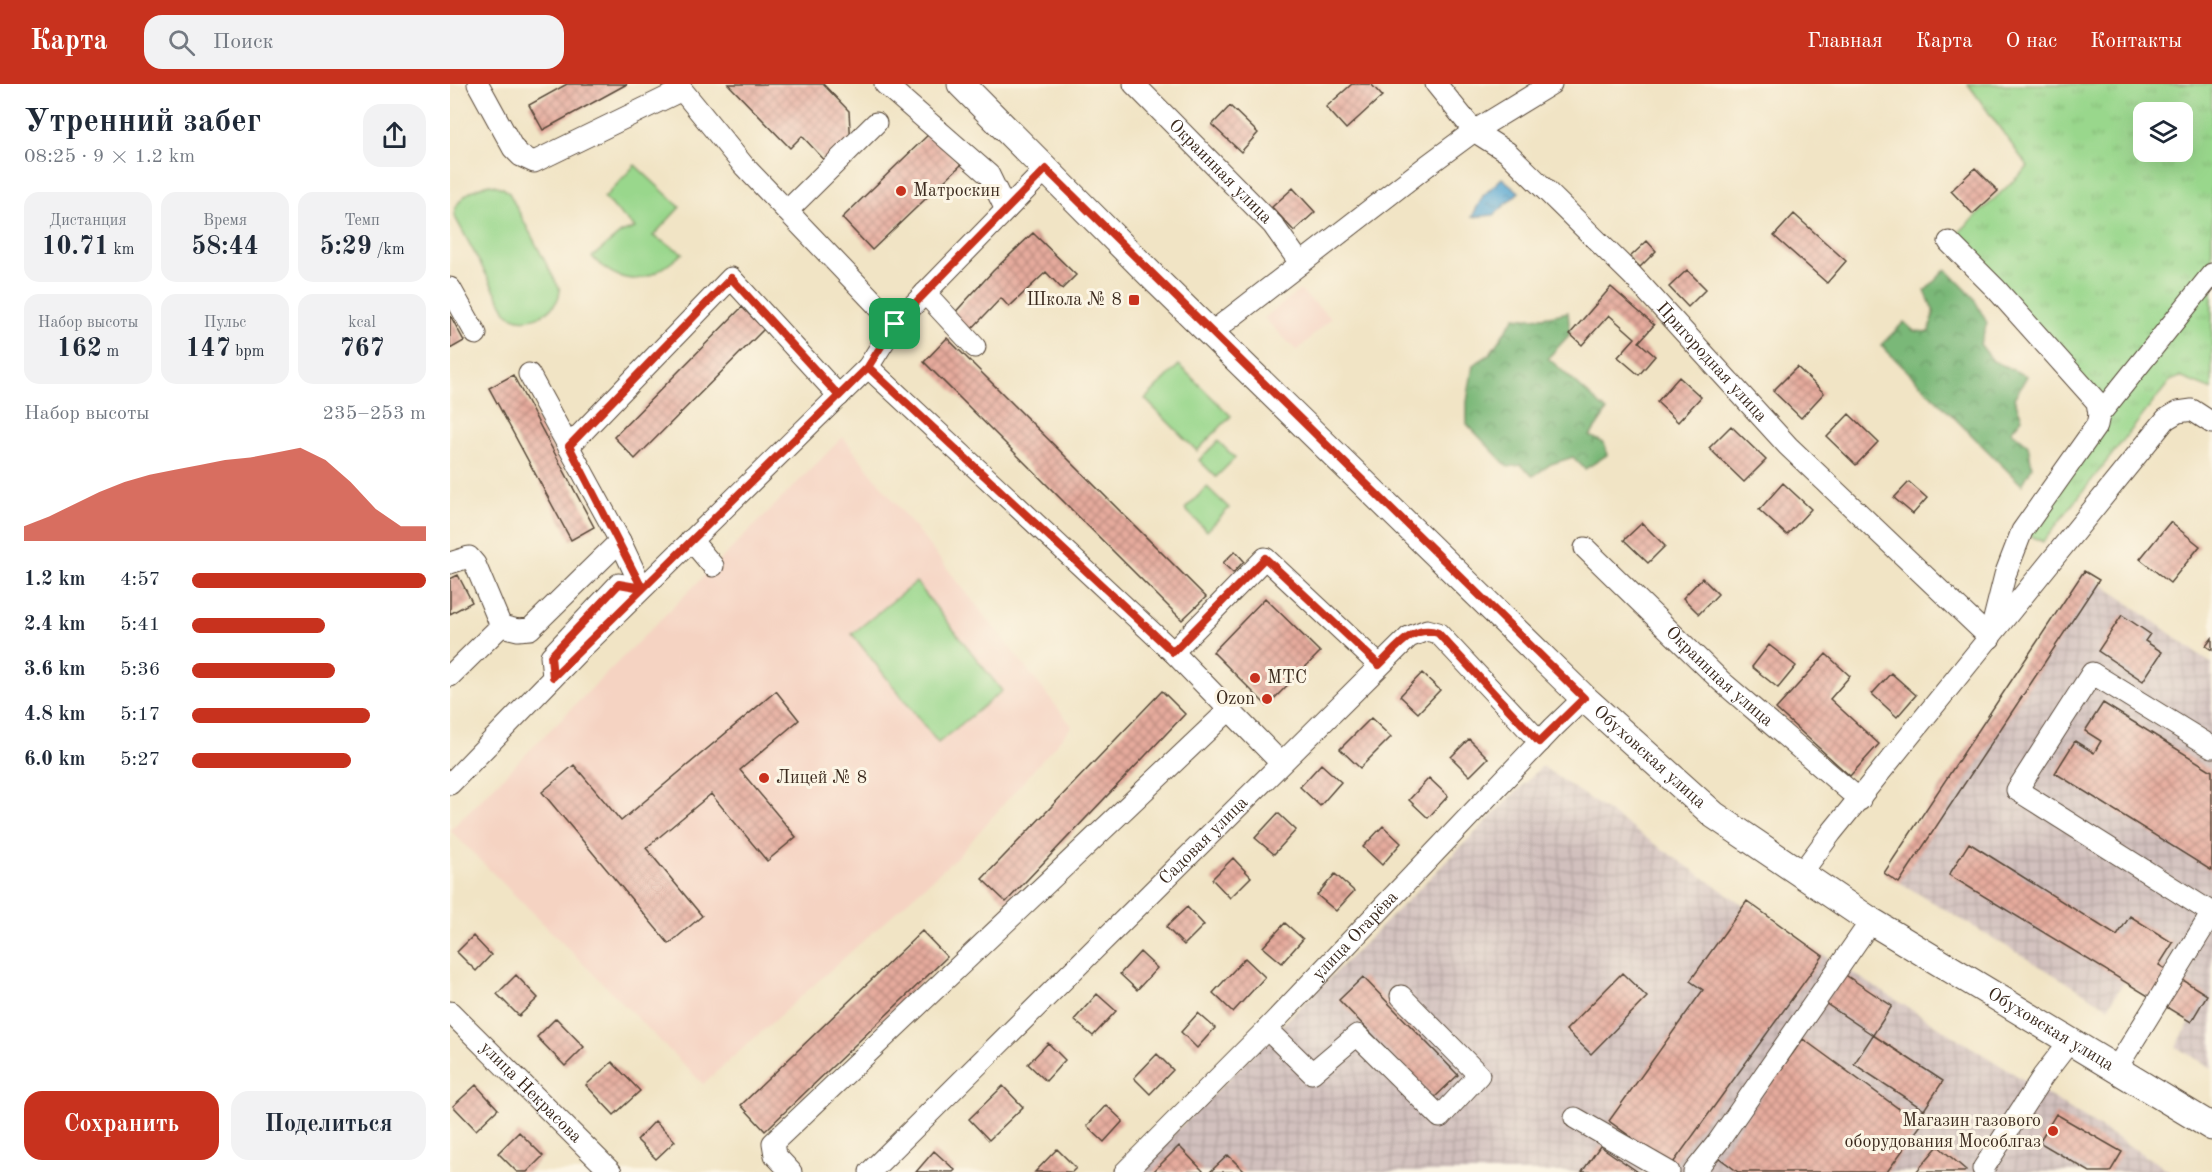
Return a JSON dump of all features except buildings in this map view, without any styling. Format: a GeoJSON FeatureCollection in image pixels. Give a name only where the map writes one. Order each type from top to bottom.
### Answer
{"type":"FeatureCollection","features":[{"type":"Feature","properties":{"kind":"main road","name":"Обуховская улица"},"geometry":{"type":"LineString","coordinates":[[962,84],[1211,333],[1584,698],[1714,815],[1871,921],[2212,1127]]}},
{"type":"Feature","properties":{"kind":"street"},"geometry":{"type":"LineString","coordinates":[[478,84],[513,148],[521,156],[534,162],[682,90],[744,166],[895,324]]}},
{"type":"Feature","properties":{"kind":"street"},"geometry":{"type":"LineString","coordinates":[[885,84],[989,176],[1006,210]]}},
{"type":"Feature","properties":{"kind":"street","name":"Окраинная улица"},"geometry":{"type":"LineString","coordinates":[[1134,84],[1273,225],[1300,263]]}},
{"type":"Feature","properties":{"kind":"street","name":"Пригородная улица"},"geometry":{"type":"LineString","coordinates":[[1436,84],[1474,131],[1507,152],[1551,192],[1632,275],[1788,446],[1990,638]]}},
{"type":"Feature","properties":{"kind":"street"},"geometry":{"type":"LineString","coordinates":[[1211,333],[1474,131],[1551,84]]}},
{"type":"Feature","properties":{"kind":"street"},"geometry":{"type":"LineString","coordinates":[[787,212],[876,123]]}},
{"type":"Feature","properties":{"kind":"street"},"geometry":{"type":"LineString","coordinates":[[450,784],[642,588],[868,367],[895,324],[1046,169]]}},
{"type":"Feature","properties":{"kind":"street"},"geometry":{"type":"LineString","coordinates":[[1949,242],[1996,289],[2097,402],[2099,415],[2097,425],[2022,531],[2005,574],[1990,638]]}},
{"type":"Feature","properties":{"kind":"street"},"geometry":{"type":"LineString","coordinates":[[2099,415],[2212,274]]}},
{"type":"Feature","properties":{"kind":"street"},"geometry":{"type":"LineString","coordinates":[[569,446],[731,278],[839,396]]}},
{"type":"Feature","properties":{"kind":"street"},"geometry":{"type":"LineString","coordinates":[[450,288],[476,334]]}},
{"type":"Feature","properties":{"kind":"street"},"geometry":{"type":"LineString","coordinates":[[925,293],[975,347]]}},
{"type":"Feature","properties":{"kind":"street"},"geometry":{"type":"LineString","coordinates":[[868,367],[1173,652],[1281,763]]}},
{"type":"Feature","properties":{"kind":"street"},"geometry":{"type":"LineString","coordinates":[[529,374],[620,541],[642,588]]}},
{"type":"Feature","properties":{"kind":"street"},"geometry":{"type":"LineString","coordinates":[[1800,875],[1830,833],[1860,800],[2166,419],[2178,412],[2192,410],[2212,423]]}},
{"type":"Feature","properties":{"kind":"street"},"geometry":{"type":"LineString","coordinates":[[691,540],[713,566]]}},
{"type":"Feature","properties":{"kind":"street"},"geometry":{"type":"LineString","coordinates":[[501,626],[519,630],[530,629],[620,541]]}},
{"type":"Feature","properties":{"kind":"street","name":"Окраинная улица"},"geometry":{"type":"LineString","coordinates":[[1585,548],[1721,681],[1860,800]]}},
{"type":"Feature","properties":{"kind":"street"},"geometry":{"type":"LineString","coordinates":[[450,563],[469,557],[476,564],[501,626]]}},
{"type":"Feature","properties":{"kind":"street"},"geometry":{"type":"LineString","coordinates":[[1173,652],[1265,558],[1379,665]]}},
{"type":"Feature","properties":{"kind":"street"},"geometry":{"type":"LineString","coordinates":[[450,676],[501,626]]}},
{"type":"Feature","properties":{"kind":"street","name":"Садовая улица"},"geometry":{"type":"LineString","coordinates":[[870,1172],[1409,637],[1427,630],[1438,633],[1539,742]]}},
{"type":"Feature","properties":{"kind":"street"},"geometry":{"type":"LineString","coordinates":[[2116,1069],[2212,913],[2017,790],[2092,673],[2212,747]]}},
{"type":"Feature","properties":{"kind":"street","name":"улица Огарёва"},"geometry":{"type":"LineString","coordinates":[[1125,1172],[1267,1029],[1539,742],[1584,698]]}},
{"type":"Feature","properties":{"kind":"street"},"geometry":{"type":"LineString","coordinates":[[791,1172],[775,1155],[773,1143],[1229,710]]}},
{"type":"Feature","properties":{"kind":"street"},"geometry":{"type":"LineString","coordinates":[[1694,1172],[1718,1142],[1871,921]]}},
{"type":"Feature","properties":{"kind":"street"},"geometry":{"type":"LineString","coordinates":[[1267,1029],[1312,1073],[1357,1035],[1440,1117],[1479,1075],[1401,996]]}},
{"type":"Feature","properties":{"kind":"street","name":"улица Некрасова"},"geometry":{"type":"LineString","coordinates":[[450,1012],[611,1172]]}},
{"type":"Feature","properties":{"kind":"street"},"geometry":{"type":"LineString","coordinates":[[1983,1169],[2043,1076],[2070,1041]]}},
{"type":"Feature","properties":{"kind":"street"},"geometry":{"type":"LineString","coordinates":[[1575,1118],[1669,1172]]}},
{"type":"Feature","properties":{"kind":"shaded area"},"geometry":{"type":"Polygon","coordinates":[[[1300,290],[1331,318],[1297,351],[1264,318],[1300,290]]]}},
{"type":"Feature","properties":{"kind":"shaded area","name":"Лицей № 8"},"geometry":{"type":"Polygon","coordinates":[[[843,437],[1072,726],[958,856],[703,1084],[450,830],[843,437]]]}},
{"type":"Feature","properties":{"kind":"shaded area"},"geometry":{"type":"Polygon","coordinates":[[[2084,571],[2212,664],[2212,1068],[2176,1047],[2190,1022],[2124,982],[2108,1007],[1884,873],[2084,571]]]}},
{"type":"Feature","properties":{"kind":"shaded area"},"geometry":{"type":"Polygon","coordinates":[[[1542,766],[1736,900],[2171,1172],[1135,1172],[1542,766]]]}},
{"type":"Feature","properties":{"kind":"green space"},"geometry":{"type":"Polygon","coordinates":[[[1968,84],[2212,84],[2212,390],[2180,377],[2170,381],[2043,542],[2027,534],[2105,417],[1953,238],[2028,167],[1968,84]]]}},
{"type":"Feature","properties":{"kind":"green space"},"geometry":{"type":"Polygon","coordinates":[[[635,165],[680,207],[653,236],[683,253],[659,270],[638,279],[616,275],[592,257],[621,233],[635,228],[604,198],[635,165]]]}},
{"type":"Feature","properties":{"kind":"green space"},"geometry":{"type":"Polygon","coordinates":[[[490,184],[503,188],[509,193],[560,290],[554,306],[540,316],[522,319],[514,318],[507,313],[454,215],[462,198],[490,184]]]}},
{"type":"Feature","properties":{"kind":"green space"},"geometry":{"type":"Polygon","coordinates":[[[1946,269],[1973,297],[1987,323],[1980,344],[1993,361],[2027,376],[2014,398],[2022,418],[2011,431],[2028,445],[2032,467],[2022,485],[1881,345],[1904,322],[1914,331],[1929,332],[1934,312],[1925,291],[1946,269]]]}},
{"type":"Feature","properties":{"kind":"green space"},"geometry":{"type":"Polygon","coordinates":[[[1568,312],[1570,334],[1548,358],[1607,411],[1590,436],[1604,443],[1607,455],[1585,469],[1573,457],[1551,464],[1533,476],[1521,465],[1508,467],[1467,424],[1467,402],[1473,365],[1489,355],[1515,317],[1534,318],[1568,312]]]}},
{"type":"Feature","properties":{"kind":"green space"},"geometry":{"type":"Polygon","coordinates":[[[1179,365],[1231,416],[1197,451],[1145,399],[1179,365]]]}},
{"type":"Feature","properties":{"kind":"green space"},"geometry":{"type":"Polygon","coordinates":[[[1218,441],[1235,458],[1216,477],[1199,460],[1218,441]]]}},
{"type":"Feature","properties":{"kind":"green space"},"geometry":{"type":"Polygon","coordinates":[[[1207,487],[1229,508],[1207,531],[1185,509],[1207,487]]]}},
{"type":"Feature","properties":{"kind":"green space"},"geometry":{"type":"Polygon","coordinates":[[[916,582],[1002,691],[938,743],[852,634],[916,582]]]}},
{"type":"Feature","properties":{"kind":"water"},"geometry":{"type":"Polygon","coordinates":[[[1502,178],[1519,192],[1494,215],[1472,217],[1483,196],[1502,178]]]}},
{"type":"Feature","properties":{"kind":"place","name":"Матроскин"},"geometry":{"type":"Point","coordinates":[901,191]}},
{"type":"Feature","properties":{"kind":"place","name":"Школа № 8"},"geometry":{"type":"Point","coordinates":[1134,300]}},
{"type":"Feature","properties":{"kind":"place","name":"МТС"},"geometry":{"type":"Point","coordinates":[1255,678]}},
{"type":"Feature","properties":{"kind":"place","name":"Ozon"},"geometry":{"type":"Point","coordinates":[1267,699]}},
{"type":"Feature","properties":{"kind":"place","name":"Лицей № 8"},"geometry":{"type":"Point","coordinates":[764,778]}},
{"type":"Feature","properties":{"kind":"place","name":"Магазин газового оборудования Мособлгаз"},"geometry":{"type":"Point","coordinates":[2053,1131]}},
{"type":"Feature","properties":{"kind":"route"},"geometry":{"type":"LineString","coordinates":[[895,324],[868,367],[839,396],[691,540],[553,677],[551,656],[619,584],[642,588],[620,541],[569,446],[731,278],[839,396],[868,367],[1173,652],[1265,558],[1379,665],[1399,645],[1418,632],[1427,630],[1438,633],[1539,742],[1584,698],[1155,279],[1046,169],[895,324]]}}]}
